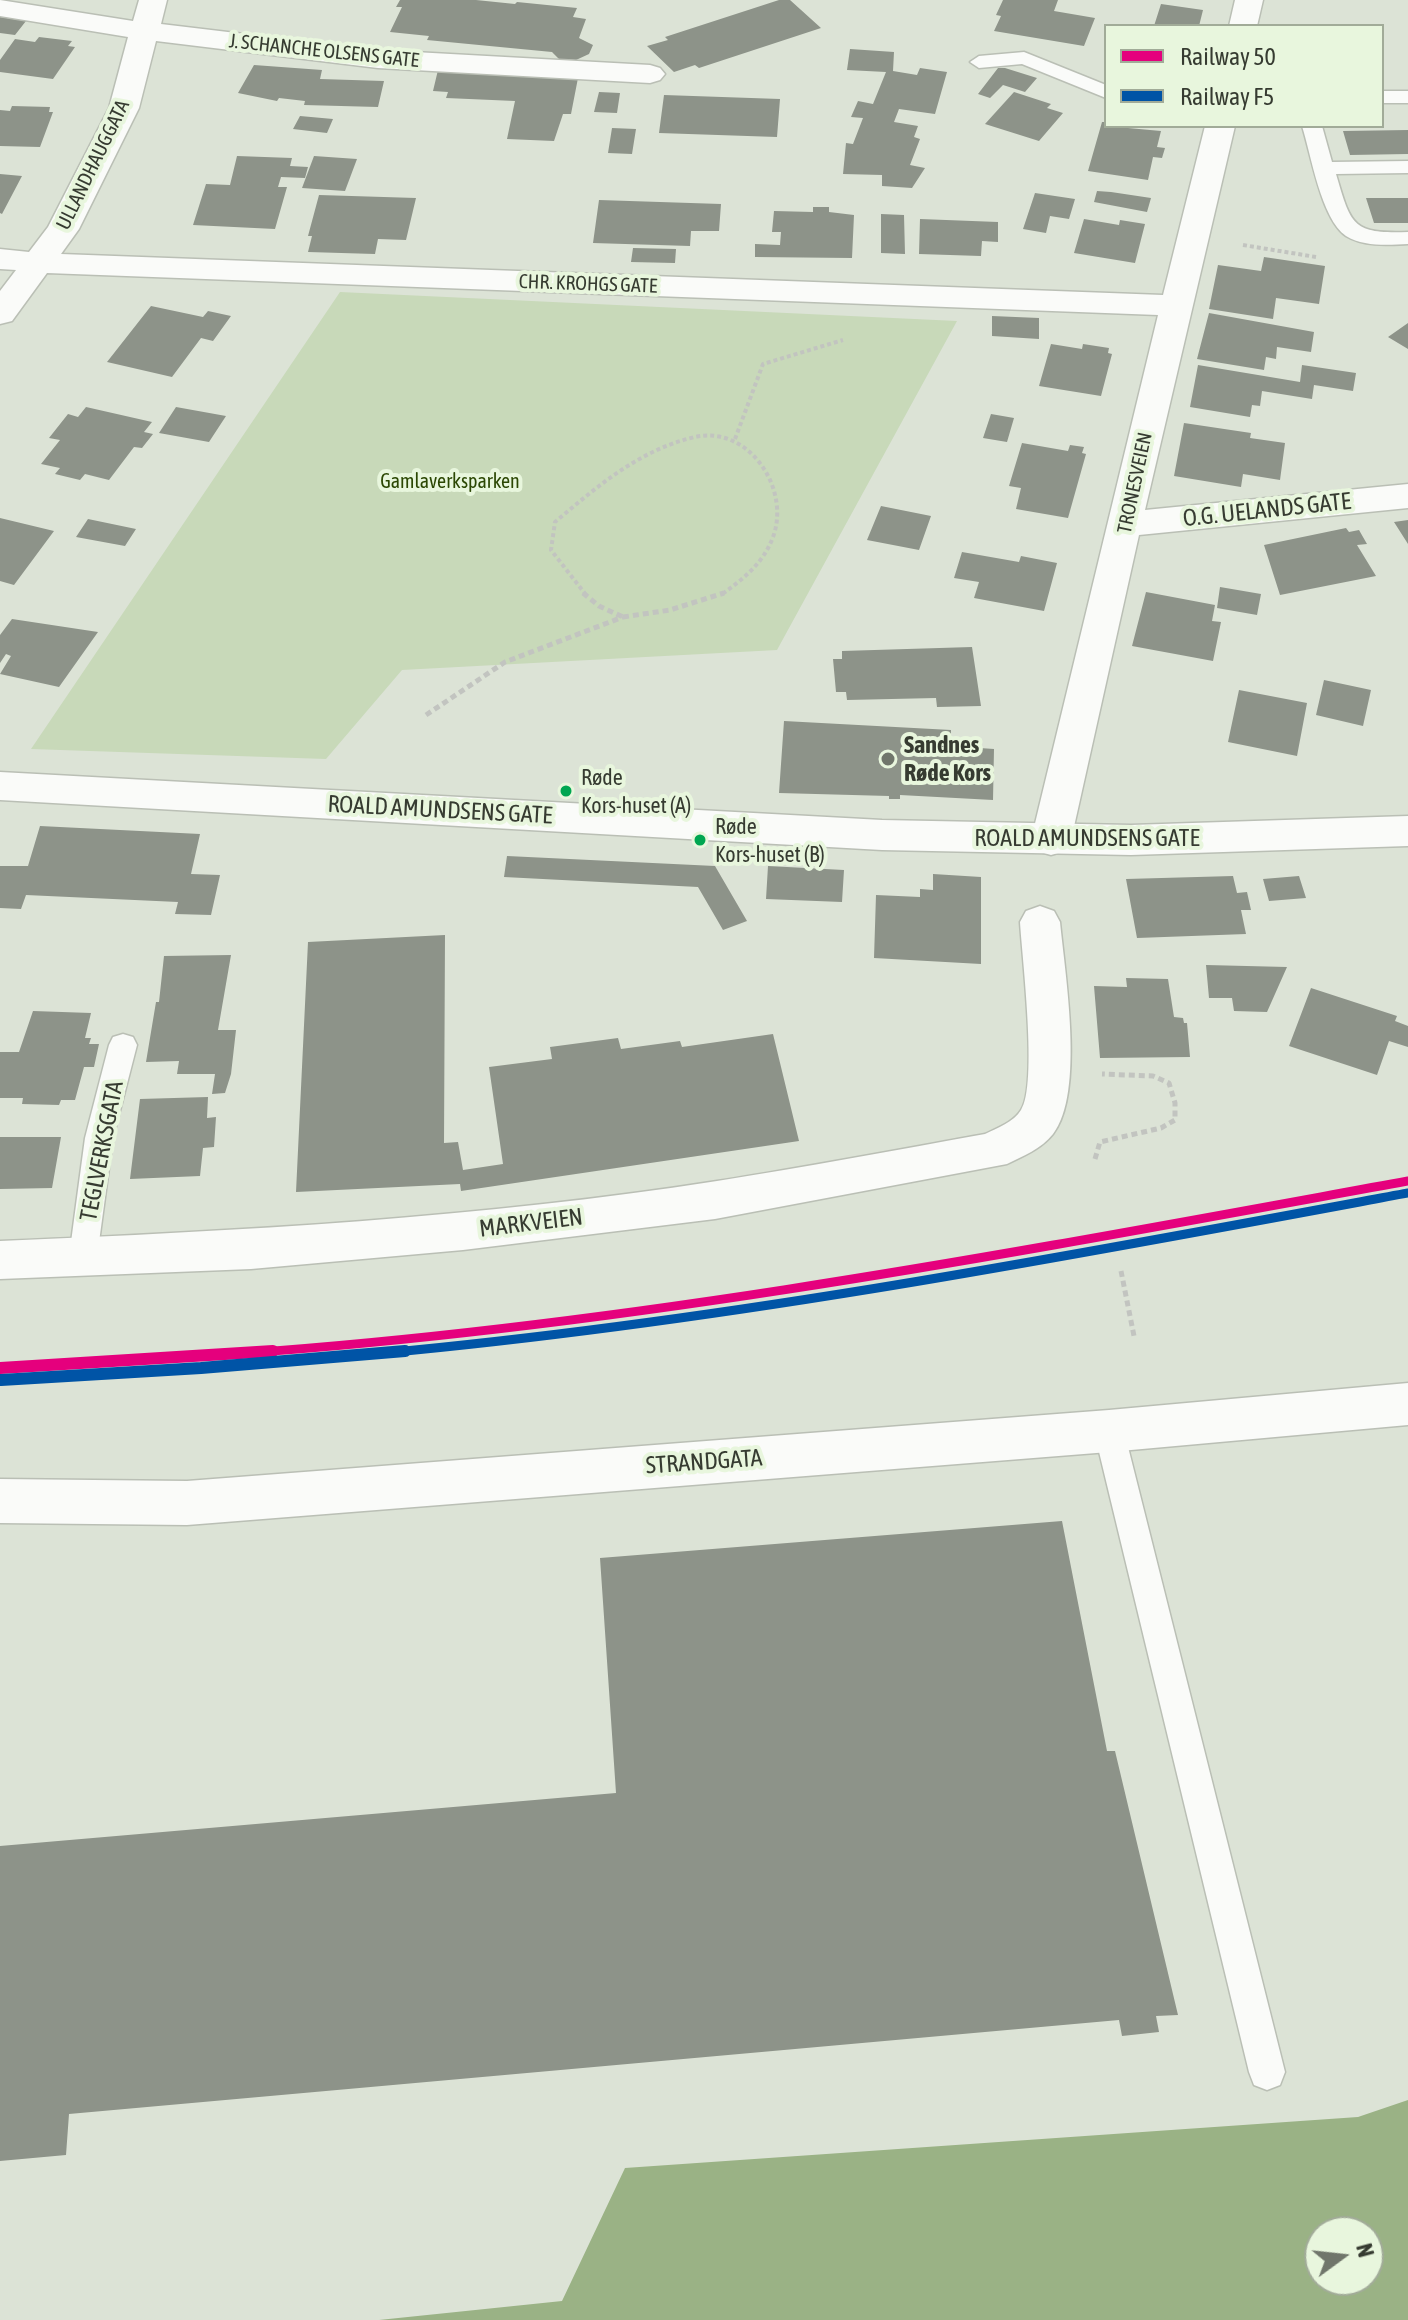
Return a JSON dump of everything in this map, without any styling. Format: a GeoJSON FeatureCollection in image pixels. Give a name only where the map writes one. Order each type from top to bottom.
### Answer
{"type":"FeatureCollection","features":[{"type":"Feature","properties":{"kind":"street","name":"ULLANDHAUGGATA"},"geometry":{"type":"LineString","coordinates":[[0,314],[63,229],[124,108],[153,0]]}},
{"type":"Feature","properties":{"kind":"street"},"geometry":{"type":"LineString","coordinates":[[1243,24],[1249,0]]}},
{"type":"Feature","properties":{"kind":"street","name":"J. SCHANCHE OLSENS GATE"},"geometry":{"type":"LineString","coordinates":[[0,7],[143,31],[378,59],[650,74]]}},
{"type":"Feature","properties":{"kind":"street","name":"TRONESVEIEN"},"geometry":{"type":"LineString","coordinates":[[1051,840],[1073,732],[1126,524],[1220,128]]}},
{"type":"Feature","properties":{"kind":"street","name":"CHR. KROHGS GATE"},"geometry":{"type":"LineString","coordinates":[[0,259],[38,263],[1177,306]]}},
{"type":"Feature","properties":{"kind":"street","name":"O.G. UELANDS GATE"},"geometry":{"type":"LineString","coordinates":[[1126,524],[1408,496]]}},
{"type":"Feature","properties":{"kind":"street","name":"ROALD AMUNDSENS GATE"},"geometry":{"type":"LineString","coordinates":[[0,786],[866,835],[1051,840],[1408,831]]}},
{"type":"Feature","properties":{"kind":"street"},"geometry":{"type":"LineString","coordinates":[[1040,922],[1046,1094]]}},
{"type":"Feature","properties":{"kind":"street","name":"MARKVEIEN"},"geometry":{"type":"LineString","coordinates":[[0,1260],[251,1250],[418,1236],[715,1200],[991,1151],[1029,1132],[1046,1094]]}},
{"type":"Feature","properties":{"kind":"street","name":"STRANDGATA"},"geometry":{"type":"LineString","coordinates":[[0,1501],[187,1503],[1109,1431],[1408,1404]]}},
{"type":"Feature","properties":{"kind":"lane"},"geometry":{"type":"LineString","coordinates":[[979,62],[1024,58],[1104,91]]}},
{"type":"Feature","properties":{"kind":"lane"},"geometry":{"type":"LineString","coordinates":[[1384,97],[1408,97]]}},
{"type":"Feature","properties":{"kind":"lane"},"geometry":{"type":"LineString","coordinates":[[1313,128],[1340,221],[1356,233],[1378,239],[1408,238]]}},
{"type":"Feature","properties":{"kind":"lane"},"geometry":{"type":"LineString","coordinates":[[1324,168],[1408,167]]}},
{"type":"Feature","properties":{"kind":"lane","name":"TEGLVERKSGATA"},"geometry":{"type":"LineString","coordinates":[[83,1257],[99,1138],[123,1045]]}},
{"type":"Feature","properties":{"kind":"lane"},"geometry":{"type":"LineString","coordinates":[[1109,1431],[1267,2072]]}},
{"type":"Feature","properties":{"kind":"path"},"geometry":{"type":"LineString","coordinates":[[735,439],[763,364]]}},
{"type":"Feature","properties":{"kind":"path"},"geometry":{"type":"LineString","coordinates":[[426,715],[505,662],[623,617],[670,610],[718,597],[752,573],[774,536],[777,494],[757,458],[735,439],[698,436],[646,454],[612,474],[555,522],[551,550],[567,576],[599,608],[623,617]]}},
{"type":"Feature","properties":{"kind":"path"},"geometry":{"type":"LineString","coordinates":[[1046,1094],[1153,1076],[1169,1083],[1175,1103],[1175,1120],[1161,1128],[1100,1142],[1095,1159]]}},
{"type":"Feature","properties":{"kind":"path"},"geometry":{"type":"LineString","coordinates":[[1121,1271],[1134,1336]]}},
{"type":"Feature","properties":{"kind":"green space","name":"Gamlaverksparken"},"geometry":{"type":"Polygon","coordinates":[[[340,292],[957,321],[777,650],[402,670],[326,759],[31,749],[340,292]]]}},
{"type":"Feature","properties":{"kind":"shaded area"},"geometry":{"type":"Polygon","coordinates":[[[1408,2100],[1408,2320],[379,2320],[562,2301],[625,2168],[1358,2117],[1408,2100]]]}},
{"type":"Feature","properties":{"kind":"building"},"geometry":{"type":"Polygon","coordinates":[[[400,0],[476,0],[577,8],[573,17],[586,19],[579,38],[593,45],[589,54],[576,60],[559,59],[552,52],[427,40],[429,36],[390,32],[402,7],[396,7],[400,0]]]}},
{"type":"Feature","properties":{"kind":"building"},"geometry":{"type":"Polygon","coordinates":[[[779,0],[790,0],[821,28],[699,68],[695,65],[674,72],[647,46],[668,40],[665,37],[779,0]]]}},
{"type":"Feature","properties":{"kind":"building"},"geometry":{"type":"Polygon","coordinates":[[[1003,0],[1058,0],[1054,11],[1095,18],[1084,46],[994,31],[1001,16],[996,15],[1003,0]]]}},
{"type":"Feature","properties":{"kind":"building"},"geometry":{"type":"Polygon","coordinates":[[[1161,4],[1203,10],[1200,24],[1155,24],[1161,4]]]}},
{"type":"Feature","properties":{"kind":"building"},"geometry":{"type":"Polygon","coordinates":[[[0,17],[26,21],[15,35],[0,33],[0,17]]]}},
{"type":"Feature","properties":{"kind":"building"},"geometry":{"type":"Polygon","coordinates":[[[39,37],[72,41],[68,46],[75,47],[53,79],[0,72],[0,60],[15,39],[35,42],[39,37]]]}},
{"type":"Feature","properties":{"kind":"building"},"geometry":{"type":"Polygon","coordinates":[[[850,49],[894,52],[893,71],[917,75],[920,68],[947,72],[935,114],[899,109],[894,122],[918,126],[914,137],[920,139],[910,165],[925,168],[912,188],[882,186],[882,175],[843,174],[846,143],[853,144],[863,118],[851,117],[858,101],[873,104],[886,72],[847,70],[850,49]]]}},
{"type":"Feature","properties":{"kind":"building"},"geometry":{"type":"Polygon","coordinates":[[[254,65],[322,70],[320,79],[384,81],[378,107],[304,105],[305,101],[279,98],[277,101],[238,93],[254,65]]]}},
{"type":"Feature","properties":{"kind":"building"},"geometry":{"type":"Polygon","coordinates":[[[998,68],[1037,78],[1025,92],[1003,85],[990,98],[978,94],[998,68]]]}},
{"type":"Feature","properties":{"kind":"building"},"geometry":{"type":"Polygon","coordinates":[[[438,70],[578,78],[571,114],[563,114],[554,141],[507,139],[515,101],[446,98],[448,92],[433,91],[438,70]]]}},
{"type":"Feature","properties":{"kind":"building"},"geometry":{"type":"Polygon","coordinates":[[[599,92],[620,93],[617,113],[594,112],[599,92]]]}},
{"type":"Feature","properties":{"kind":"building"},"geometry":{"type":"Polygon","coordinates":[[[1014,92],[1051,104],[1047,108],[1063,113],[1039,141],[985,124],[1014,92]]]}},
{"type":"Feature","properties":{"kind":"building"},"geometry":{"type":"Polygon","coordinates":[[[664,95],[780,99],[777,137],[659,133],[664,95]]]}},
{"type":"Feature","properties":{"kind":"building"},"geometry":{"type":"Polygon","coordinates":[[[12,106],[50,107],[49,112],[53,112],[40,147],[0,146],[0,110],[10,111],[12,106]]]}},
{"type":"Feature","properties":{"kind":"building"},"geometry":{"type":"Polygon","coordinates":[[[300,116],[333,119],[327,133],[293,129],[300,116]]]}},
{"type":"Feature","properties":{"kind":"building"},"geometry":{"type":"Polygon","coordinates":[[[1102,122],[1104,128],[1161,131],[1157,147],[1165,148],[1162,158],[1153,157],[1148,180],[1088,171],[1102,122]]]}},
{"type":"Feature","properties":{"kind":"building"},"geometry":{"type":"Polygon","coordinates":[[[612,128],[636,129],[632,154],[608,153],[612,128]]]}},
{"type":"Feature","properties":{"kind":"building"},"geometry":{"type":"Polygon","coordinates":[[[1408,130],[1408,154],[1350,155],[1343,131],[1408,130]]]}},
{"type":"Feature","properties":{"kind":"building"},"geometry":{"type":"Polygon","coordinates":[[[237,156],[292,158],[290,166],[308,167],[305,178],[281,177],[278,187],[287,187],[275,229],[193,225],[206,184],[230,185],[237,156]]]}},
{"type":"Feature","properties":{"kind":"building"},"geometry":{"type":"Polygon","coordinates":[[[314,156],[357,159],[345,191],[302,188],[314,156]]]}},
{"type":"Feature","properties":{"kind":"building"},"geometry":{"type":"Polygon","coordinates":[[[0,174],[22,176],[2,214],[0,213],[0,174]]]}},
{"type":"Feature","properties":{"kind":"building"},"geometry":{"type":"Polygon","coordinates":[[[1097,191],[1151,198],[1147,212],[1094,202],[1097,191]]]}},
{"type":"Feature","properties":{"kind":"building"},"geometry":{"type":"Polygon","coordinates":[[[1035,193],[1075,199],[1069,219],[1050,216],[1046,233],[1023,229],[1035,193]]]}},
{"type":"Feature","properties":{"kind":"building"},"geometry":{"type":"Polygon","coordinates":[[[319,195],[416,198],[406,240],[378,239],[375,254],[308,252],[312,236],[308,236],[319,195]]]}},
{"type":"Feature","properties":{"kind":"building"},"geometry":{"type":"Polygon","coordinates":[[[1366,198],[1408,198],[1408,223],[1374,223],[1366,198]]]}},
{"type":"Feature","properties":{"kind":"building"},"geometry":{"type":"Polygon","coordinates":[[[599,200],[721,204],[719,231],[691,231],[690,246],[593,243],[599,200]]]}},
{"type":"Feature","properties":{"kind":"building"},"geometry":{"type":"Polygon","coordinates":[[[813,207],[829,207],[829,212],[854,215],[852,258],[755,257],[755,244],[780,245],[781,232],[772,232],[774,211],[813,212],[813,207]]]}},
{"type":"Feature","properties":{"kind":"building"},"geometry":{"type":"Polygon","coordinates":[[[881,214],[904,215],[905,254],[881,253],[881,214]]]}},
{"type":"Feature","properties":{"kind":"building"},"geometry":{"type":"Polygon","coordinates":[[[920,219],[998,222],[998,242],[982,241],[981,256],[919,254],[920,219]]]}},
{"type":"Feature","properties":{"kind":"building"},"geometry":{"type":"Polygon","coordinates":[[[1084,219],[1119,225],[1120,220],[1145,224],[1135,263],[1074,253],[1084,219]]]}},
{"type":"Feature","properties":{"kind":"building"},"geometry":{"type":"Polygon","coordinates":[[[633,248],[676,249],[675,263],[631,262],[633,248]]]}},
{"type":"Feature","properties":{"kind":"building"},"geometry":{"type":"Polygon","coordinates":[[[1264,257],[1325,266],[1319,304],[1276,298],[1273,319],[1209,309],[1218,265],[1261,271],[1264,257]]]}},
{"type":"Feature","properties":{"kind":"building"},"geometry":{"type":"Polygon","coordinates":[[[151,306],[203,317],[208,311],[231,316],[213,341],[201,338],[172,377],[107,362],[151,306]]]}},
{"type":"Feature","properties":{"kind":"building"},"geometry":{"type":"Polygon","coordinates":[[[1209,313],[1314,332],[1311,352],[1277,347],[1276,359],[1266,357],[1264,370],[1197,359],[1209,313]]]}},
{"type":"Feature","properties":{"kind":"building"},"geometry":{"type":"Polygon","coordinates":[[[992,316],[1039,318],[1039,339],[992,336],[992,316]]]}},
{"type":"Feature","properties":{"kind":"building"},"geometry":{"type":"Polygon","coordinates":[[[1408,323],[1408,349],[1388,337],[1408,323]]]}},
{"type":"Feature","properties":{"kind":"building"},"geometry":{"type":"Polygon","coordinates":[[[1051,344],[1082,349],[1083,344],[1109,348],[1108,353],[1112,354],[1101,396],[1039,386],[1051,344]]]}},
{"type":"Feature","properties":{"kind":"building"},"geometry":{"type":"Polygon","coordinates":[[[1198,365],[1300,382],[1302,365],[1356,373],[1353,391],[1314,385],[1312,399],[1262,391],[1260,406],[1252,405],[1250,417],[1190,407],[1198,365]]]}},
{"type":"Feature","properties":{"kind":"building"},"geometry":{"type":"Polygon","coordinates":[[[86,407],[152,422],[144,432],[153,434],[142,448],[134,447],[109,480],[85,474],[80,480],[55,474],[60,468],[41,464],[60,440],[49,438],[68,414],[78,417],[86,407]]]}},
{"type":"Feature","properties":{"kind":"building"},"geometry":{"type":"Polygon","coordinates":[[[176,407],[226,416],[209,442],[159,433],[176,407]]]}},
{"type":"Feature","properties":{"kind":"building"},"geometry":{"type":"Polygon","coordinates":[[[991,414],[1014,418],[1007,442],[983,438],[991,414]]]}},
{"type":"Feature","properties":{"kind":"building"},"geometry":{"type":"Polygon","coordinates":[[[1184,423],[1251,433],[1250,438],[1285,443],[1280,480],[1243,474],[1241,487],[1174,476],[1184,423]]]}},
{"type":"Feature","properties":{"kind":"building"},"geometry":{"type":"Polygon","coordinates":[[[1022,443],[1068,451],[1070,445],[1084,447],[1082,453],[1086,454],[1068,518],[1016,509],[1021,488],[1009,486],[1022,443]]]}},
{"type":"Feature","properties":{"kind":"building"},"geometry":{"type":"Polygon","coordinates":[[[881,506],[931,516],[919,550],[867,540],[881,506]]]}},
{"type":"Feature","properties":{"kind":"building"},"geometry":{"type":"Polygon","coordinates":[[[0,518],[54,531],[14,585],[0,581],[0,518]]]}},
{"type":"Feature","properties":{"kind":"building"},"geometry":{"type":"Polygon","coordinates":[[[88,519],[136,529],[125,546],[76,537],[88,519]]]}},
{"type":"Feature","properties":{"kind":"building"},"geometry":{"type":"Polygon","coordinates":[[[1408,520],[1408,544],[1394,522],[1408,520]]]}},
{"type":"Feature","properties":{"kind":"building"},"geometry":{"type":"Polygon","coordinates":[[[1346,528],[1349,532],[1359,530],[1367,544],[1357,545],[1376,576],[1280,595],[1264,545],[1346,528]]]}},
{"type":"Feature","properties":{"kind":"building"},"geometry":{"type":"Polygon","coordinates":[[[962,552],[1019,562],[1021,556],[1057,563],[1044,611],[974,598],[979,582],[954,578],[962,552]]]}},
{"type":"Feature","properties":{"kind":"building"},"geometry":{"type":"Polygon","coordinates":[[[1220,587],[1261,594],[1257,615],[1217,608],[1220,587]]]}},
{"type":"Feature","properties":{"kind":"building"},"geometry":{"type":"Polygon","coordinates":[[[1146,592],[1215,605],[1212,621],[1221,622],[1213,661],[1132,646],[1146,592]]]}},
{"type":"Feature","properties":{"kind":"building"},"geometry":{"type":"Polygon","coordinates":[[[12,619],[98,632],[59,687],[0,674],[11,656],[6,654],[0,663],[0,635],[12,619]]]}},
{"type":"Feature","properties":{"kind":"building"},"geometry":{"type":"Polygon","coordinates":[[[972,647],[981,706],[937,707],[936,698],[847,700],[846,692],[836,692],[833,659],[842,659],[842,651],[972,647]]]}},
{"type":"Feature","properties":{"kind":"building"},"geometry":{"type":"Polygon","coordinates":[[[1324,680],[1371,690],[1363,726],[1316,715],[1324,680]]]}},
{"type":"Feature","properties":{"kind":"building"},"geometry":{"type":"Polygon","coordinates":[[[1239,690],[1307,703],[1297,756],[1228,742],[1239,690]]]}},
{"type":"Feature","properties":{"kind":"building","name":"Sandnes Røde Kors"},"geometry":{"type":"Polygon","coordinates":[[[784,721],[951,730],[951,746],[994,749],[993,800],[900,795],[900,799],[889,799],[889,796],[779,793],[784,721]]]}},
{"type":"Feature","properties":{"kind":"building"},"geometry":{"type":"Polygon","coordinates":[[[40,826],[200,834],[191,874],[220,875],[211,915],[175,914],[178,902],[26,895],[21,909],[0,908],[0,866],[28,866],[40,826]]]}},
{"type":"Feature","properties":{"kind":"building"},"geometry":{"type":"Polygon","coordinates":[[[507,856],[715,866],[747,921],[723,930],[698,887],[504,877],[507,856]]]}},
{"type":"Feature","properties":{"kind":"building"},"geometry":{"type":"Polygon","coordinates":[[[768,866],[844,870],[842,902],[766,899],[768,866]]]}},
{"type":"Feature","properties":{"kind":"building"},"geometry":{"type":"Polygon","coordinates":[[[933,874],[981,877],[981,964],[874,958],[876,895],[920,897],[920,889],[933,890],[933,874]]]}},
{"type":"Feature","properties":{"kind":"building"},"geometry":{"type":"Polygon","coordinates":[[[1233,876],[1237,893],[1247,892],[1251,910],[1241,910],[1246,934],[1137,938],[1126,879],[1233,876]]]}},
{"type":"Feature","properties":{"kind":"building"},"geometry":{"type":"Polygon","coordinates":[[[1299,876],[1306,898],[1269,901],[1263,879],[1299,876]]]}},
{"type":"Feature","properties":{"kind":"building"},"geometry":{"type":"Polygon","coordinates":[[[445,935],[444,1143],[458,1142],[463,1170],[503,1164],[489,1067],[552,1059],[550,1047],[618,1038],[621,1049],[680,1041],[682,1047],[773,1034],[799,1141],[461,1191],[460,1184],[296,1192],[308,942],[445,935]]]}},
{"type":"Feature","properties":{"kind":"building"},"geometry":{"type":"Polygon","coordinates":[[[231,955],[218,1030],[236,1030],[231,1074],[225,1093],[212,1094],[215,1074],[177,1074],[179,1061],[146,1062],[156,1002],[159,1002],[164,956],[231,955]]]}},
{"type":"Feature","properties":{"kind":"building"},"geometry":{"type":"Polygon","coordinates":[[[1206,965],[1287,967],[1267,1012],[1234,1011],[1232,998],[1209,998],[1206,965]]]}},
{"type":"Feature","properties":{"kind":"building"},"geometry":{"type":"Polygon","coordinates":[[[1126,978],[1168,979],[1174,1017],[1183,1018],[1187,1023],[1190,1057],[1100,1058],[1094,986],[1127,987],[1126,978]]]}},
{"type":"Feature","properties":{"kind":"building"},"geometry":{"type":"Polygon","coordinates":[[[1311,988],[1397,1016],[1395,1021],[1408,1026],[1408,1047],[1389,1041],[1377,1075],[1289,1046],[1311,988]]]}},
{"type":"Feature","properties":{"kind":"building"},"geometry":{"type":"Polygon","coordinates":[[[33,1011],[91,1013],[85,1038],[91,1038],[89,1044],[99,1044],[94,1067],[84,1067],[75,1100],[61,1100],[59,1105],[22,1104],[23,1098],[0,1098],[0,1052],[19,1052],[33,1011]]]}},
{"type":"Feature","properties":{"kind":"building"},"geometry":{"type":"Polygon","coordinates":[[[208,1097],[207,1118],[216,1117],[214,1147],[203,1148],[200,1176],[130,1179],[140,1099],[208,1097]]]}},
{"type":"Feature","properties":{"kind":"building"},"geometry":{"type":"Polygon","coordinates":[[[0,1137],[61,1137],[52,1188],[0,1189],[0,1137]]]}},
{"type":"Feature","properties":{"kind":"building"},"geometry":{"type":"Polygon","coordinates":[[[1062,1521],[1107,1751],[1115,1751],[1178,2015],[1156,2016],[1159,2032],[1122,2036],[1119,2020],[69,2114],[66,2155],[0,2161],[0,1846],[616,1793],[600,1558],[1062,1521]]]}},
{"type":"Feature","properties":{"kind":"rail line","name":"50"},"geometry":{"type":"LineString","coordinates":[[0,1368],[268,1352],[534,1325],[863,1277],[1408,1181]]}},
{"type":"Feature","properties":{"kind":"rail line","name":"F5"},"geometry":{"type":"LineString","coordinates":[[1,1380],[268,1363],[534,1337],[863,1289],[1408,1193]]}},
{"type":"Feature","properties":{"kind":"place","name":"Sandnes Røde Kors"},"geometry":{"type":"Point","coordinates":[888,759]}},
{"type":"Feature","properties":{"kind":"place","name":"Røde Kors-huset (A)"},"geometry":{"type":"Point","coordinates":[566,791]}},
{"type":"Feature","properties":{"kind":"place","name":"Røde Kors-huset (B)"},"geometry":{"type":"Point","coordinates":[700,840]}}]}
